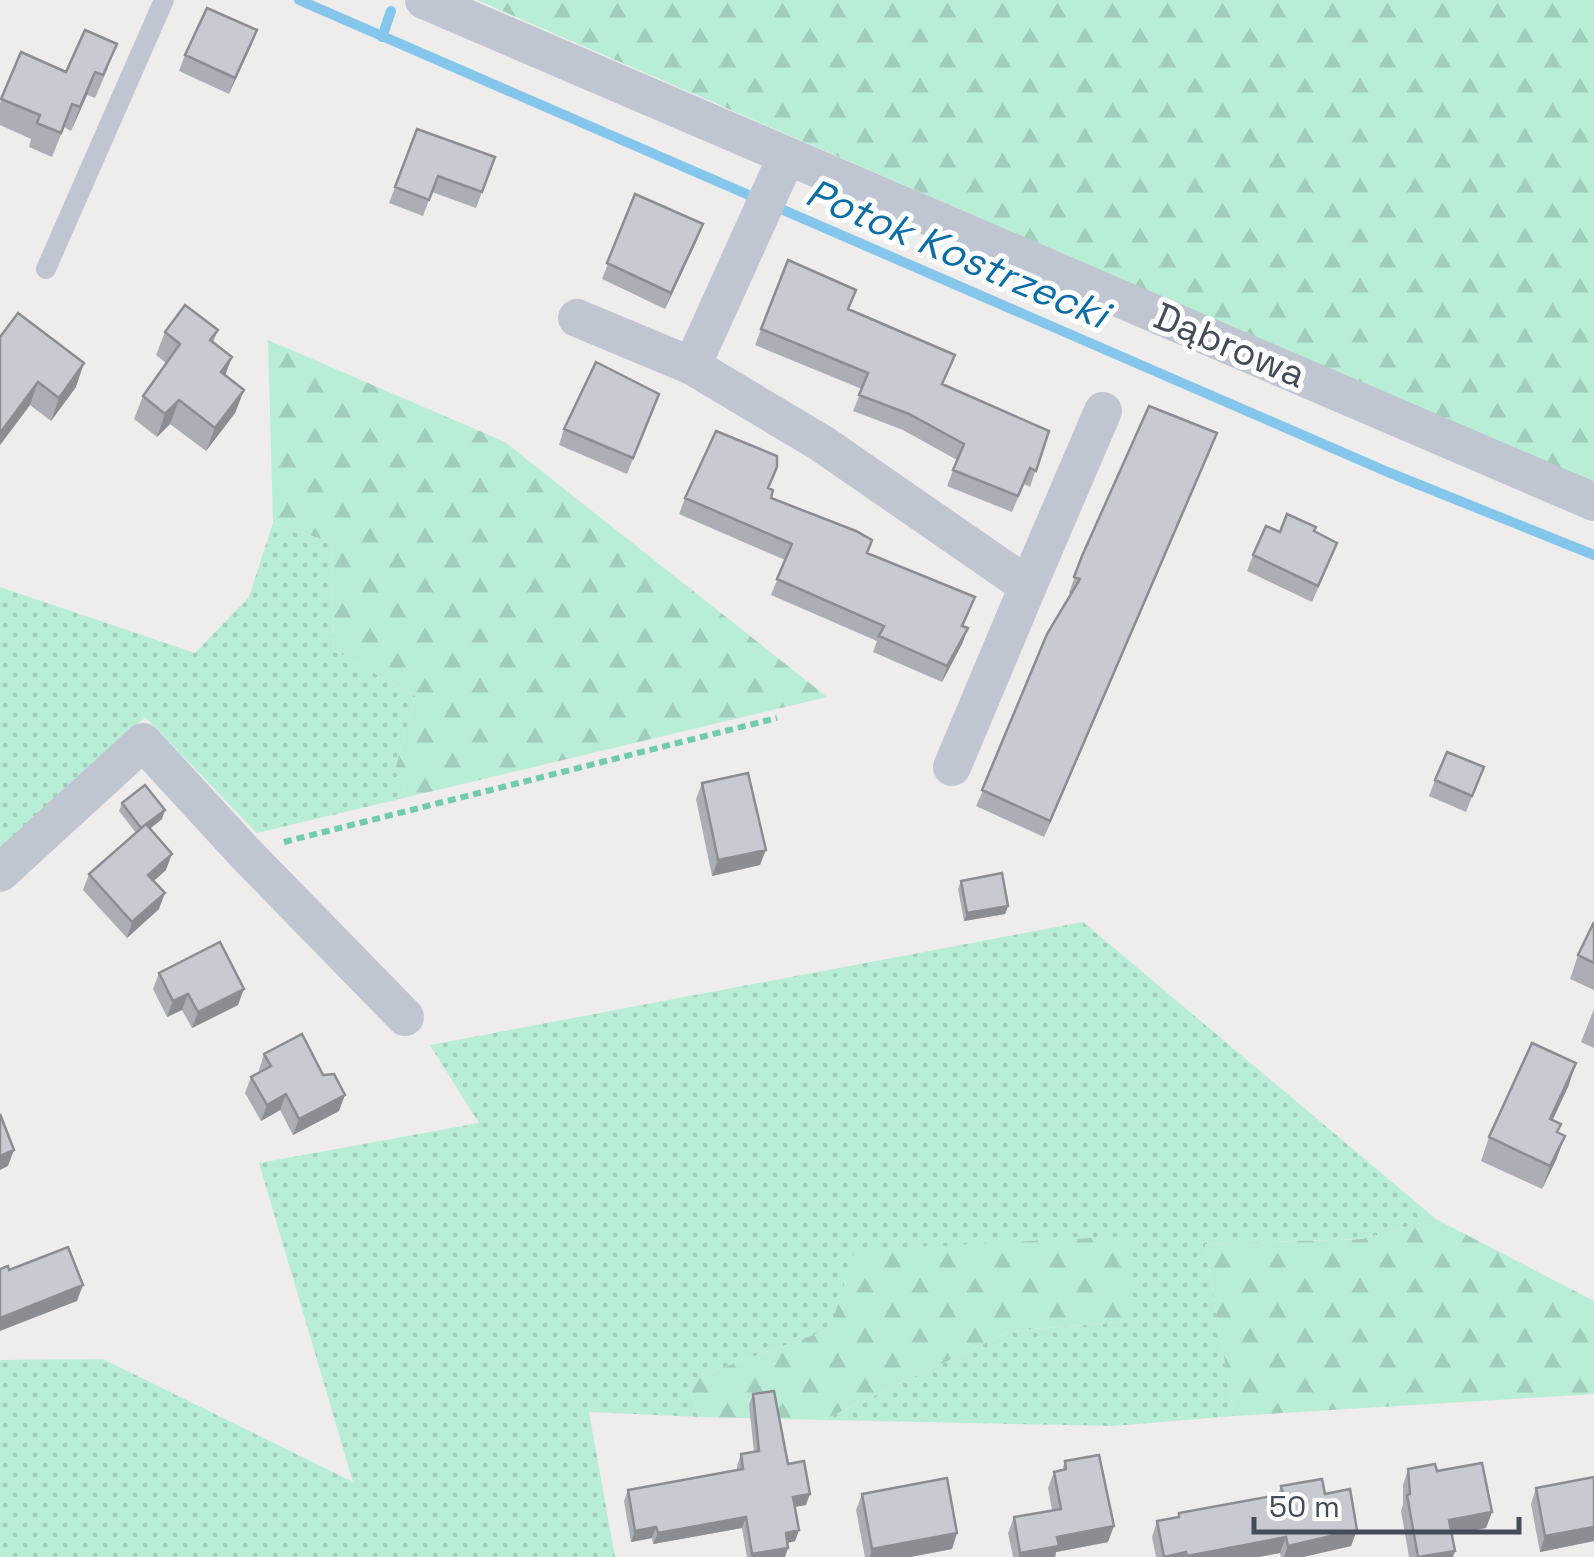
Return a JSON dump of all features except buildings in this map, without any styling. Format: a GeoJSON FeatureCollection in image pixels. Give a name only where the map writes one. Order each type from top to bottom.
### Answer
{"type":"FeatureCollection","features":[{"type":"Feature","properties":{"kind":"street","name":"Dąbrowa"},"geometry":{"type":"LineString","coordinates":[[424,0],[780,169],[1594,502]]}},
{"type":"Feature","properties":{"kind":"street"},"geometry":{"type":"LineString","coordinates":[[692,366],[780,169]]}},
{"type":"Feature","properties":{"kind":"street"},"geometry":{"type":"LineString","coordinates":[[578,318],[692,366],[821,443],[1028,586]]}},
{"type":"Feature","properties":{"kind":"street"},"geometry":{"type":"LineString","coordinates":[[952,767],[1103,410]]}},
{"type":"Feature","properties":{"kind":"street"},"geometry":{"type":"LineString","coordinates":[[0,873],[143,742],[405,1017]]}},
{"type":"Feature","properties":{"kind":"lane"},"geometry":{"type":"LineString","coordinates":[[46,269],[164,0]]}},
{"type":"Feature","properties":{"kind":"path"},"geometry":{"type":"LineString","coordinates":[[244,852],[776,718]]}},
{"type":"Feature","properties":{"kind":"green space"},"geometry":{"type":"Polygon","coordinates":[[[477,0],[1594,0],[1594,484],[477,0]]]}},
{"type":"Feature","properties":{"kind":"green space"},"geometry":{"type":"Polygon","coordinates":[[[268,340],[505,442],[827,697],[408,797],[395,770],[415,696],[334,650],[331,542],[273,523],[268,340]]]}},
{"type":"Feature","properties":{"kind":"green space"},"geometry":{"type":"Polygon","coordinates":[[[273,523],[331,542],[334,650],[415,696],[395,770],[408,797],[257,833],[145,717],[0,852],[0,587],[195,653],[249,597],[273,523]]]}},
{"type":"Feature","properties":{"kind":"green space"},"geometry":{"type":"Polygon","coordinates":[[[1083,922],[1436,1219],[1362,1239],[1205,1244],[1234,1416],[1113,1426],[823,1420],[1011,1331],[1132,1321],[830,1329],[688,1380],[699,1417],[589,1412],[615,1557],[0,1557],[0,1360],[103,1359],[353,1482],[259,1163],[479,1123],[430,1045],[1083,922]]]}},
{"type":"Feature","properties":{"kind":"green space"},"geometry":{"type":"Polygon","coordinates":[[[1436,1219],[1594,1301],[1594,1394],[1234,1416],[1205,1244],[1362,1239],[1436,1219]]]}},
{"type":"Feature","properties":{"kind":"green space"},"geometry":{"type":"Polygon","coordinates":[[[1131,1236],[1132,1321],[1011,1331],[823,1420],[699,1417],[688,1380],[830,1329],[855,1250],[1131,1236]]]}},
{"type":"Feature","properties":{"kind":"waterway","name":"Potok Kostrzecki"},"geometry":{"type":"LineString","coordinates":[[299,0],[1390,473],[1594,555]]}},
{"type":"Feature","properties":{"kind":"waterway"},"geometry":{"type":"LineString","coordinates":[[382,37],[391,11]]}}]}
